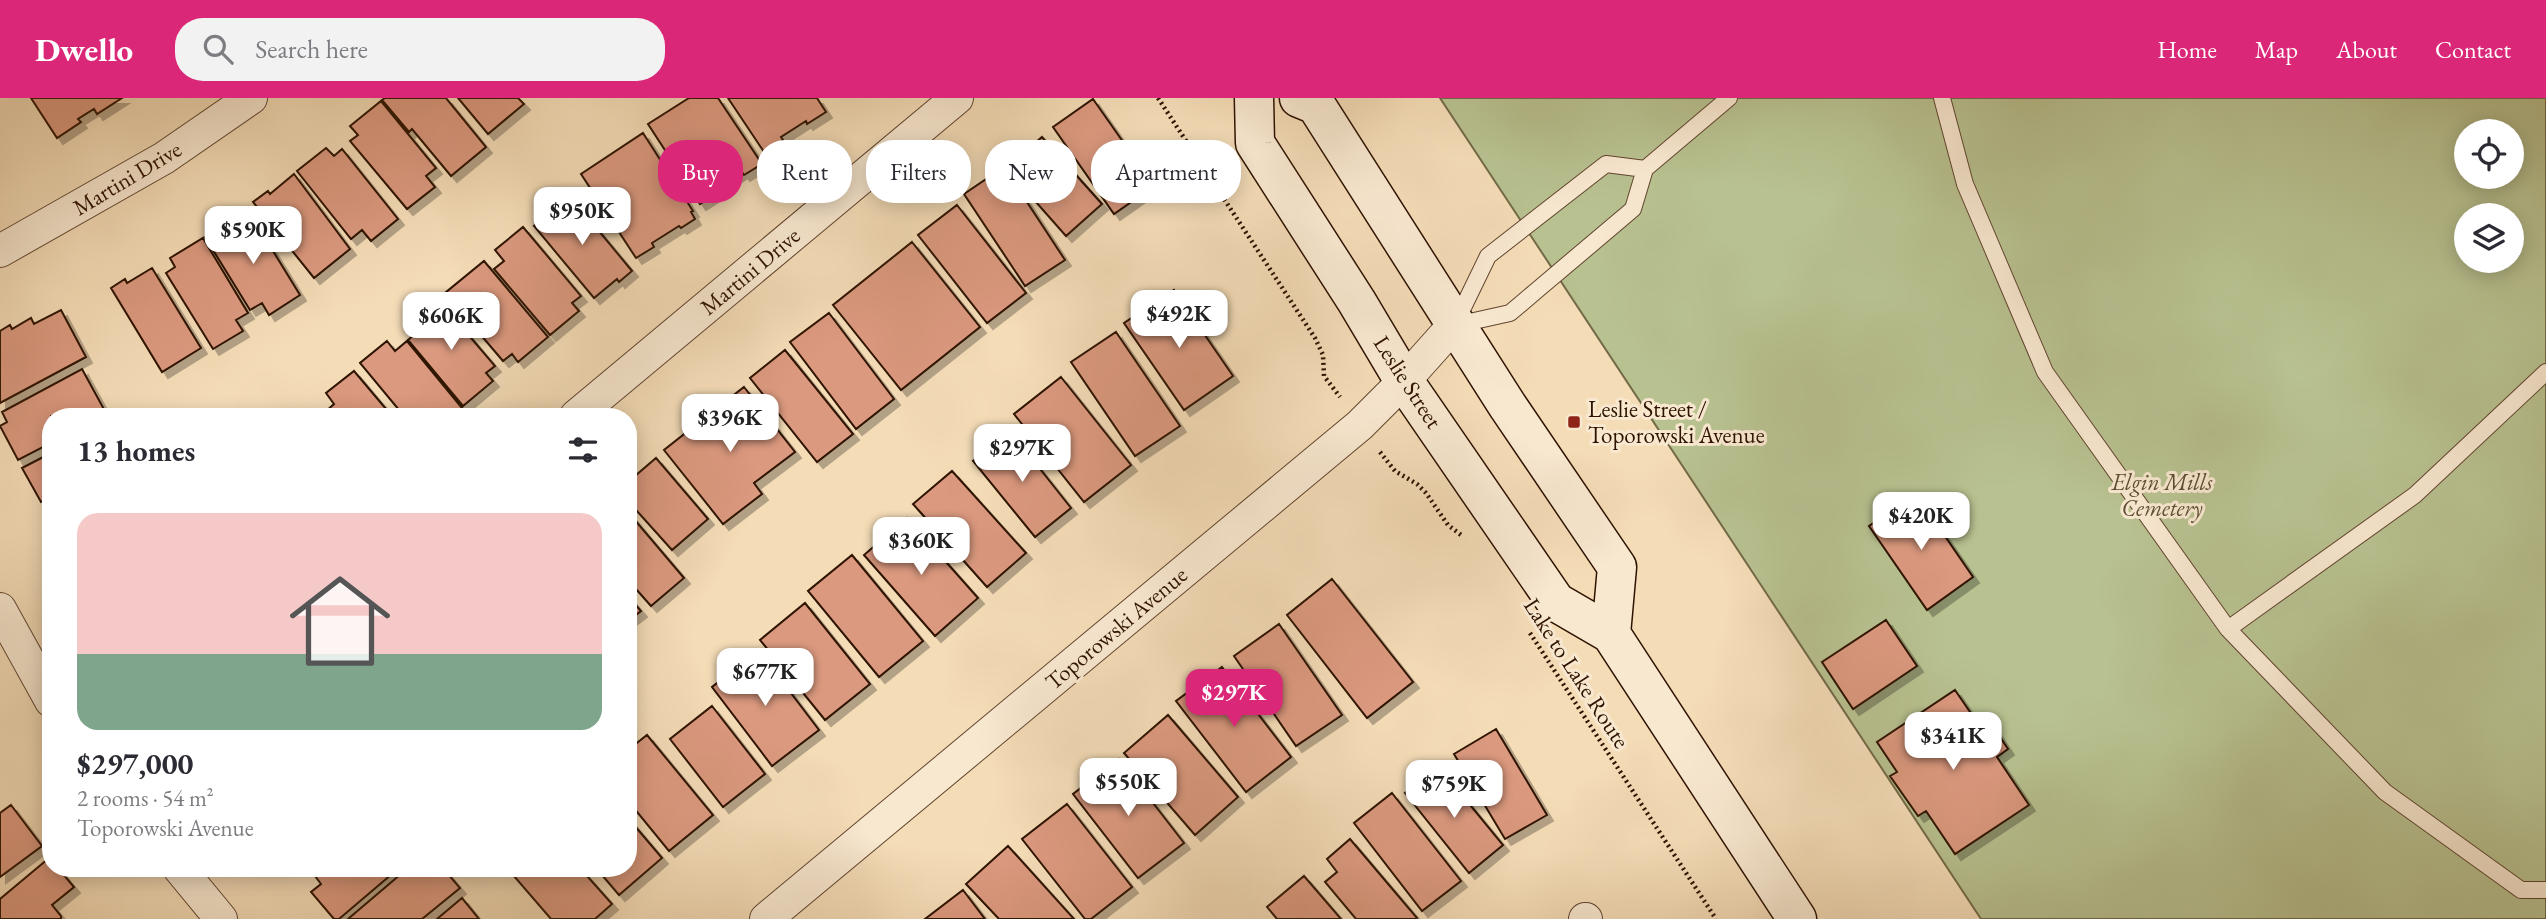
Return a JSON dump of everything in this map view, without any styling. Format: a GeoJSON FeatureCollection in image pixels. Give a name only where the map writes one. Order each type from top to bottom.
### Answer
{"type":"FeatureCollection","features":[{"type":"Feature","properties":{"kind":"main road","name":"Leslie Street"},"geometry":{"type":"LineString","coordinates":[[1254,98],[1255,143],[1404,381],[1556,602],[1611,634],[1797,919]]}},
{"type":"Feature","properties":{"kind":"main road"},"geometry":{"type":"LineString","coordinates":[[1299,98],[1316,106],[1454,325],[1617,567],[1611,634]]}},
{"type":"Feature","properties":{"kind":"street","name":"Martini Drive"},"geometry":{"type":"LineString","coordinates":[[0,251],[164,158],[251,98]]}},
{"type":"Feature","properties":{"kind":"street","name":"Martini Drive"},"geometry":{"type":"LineString","coordinates":[[586,408],[957,98]]}},
{"type":"Feature","properties":{"kind":"street","name":"Toporowski Avenue"},"geometry":{"type":"LineString","coordinates":[[766,919],[1360,425],[1454,325]]}},
{"type":"Feature","properties":{"kind":"street"},"geometry":{"type":"LineString","coordinates":[[0,609],[42,685]]}},
{"type":"Feature","properties":{"kind":"street"},"geometry":{"type":"LineString","coordinates":[[186,877],[221,919]]}},
{"type":"Feature","properties":{"kind":"lane"},"geometry":{"type":"LineString","coordinates":[[1454,325],[1510,313],[1633,209],[1644,169],[1729,98]]}},
{"type":"Feature","properties":{"kind":"lane"},"geometry":{"type":"LineString","coordinates":[[1942,98],[1965,184],[2045,372],[2228,629],[2385,792],[2521,890],[2546,890]]}},
{"type":"Feature","properties":{"kind":"lane"},"geometry":{"type":"LineString","coordinates":[[1454,325],[1488,256],[1606,164],[1644,169]]}},
{"type":"Feature","properties":{"kind":"lane"},"geometry":{"type":"LineString","coordinates":[[2228,629],[2416,495],[2546,372]]}},
{"type":"Feature","properties":{"kind":"path"},"geometry":{"type":"LineString","coordinates":[[1158,98],[1315,338],[1323,355],[1324,376]]}},
{"type":"Feature","properties":{"kind":"path"},"geometry":{"type":"LineString","coordinates":[[1388,464],[1426,492],[1448,525],[1465,538]]}},
{"type":"Feature","properties":{"kind":"path","name":"Lake to Lake Route"},"geometry":{"type":"LineString","coordinates":[[1524,623],[1717,919]]}},
{"type":"Feature","properties":{"kind":"green space","name":"Elgin Mills Cemetery"},"geometry":{"type":"Polygon","coordinates":[[[1440,98],[2546,98],[2546,919],[1981,919],[1440,98]]]}},
{"type":"Feature","properties":{"kind":"building"},"geometry":{"type":"Polygon","coordinates":[[[31,98],[122,98],[97,114],[94,109],[78,119],[81,122],[57,138],[31,98]]]}},
{"type":"Feature","properties":{"kind":"building"},"geometry":{"type":"Polygon","coordinates":[[[446,98],[486,147],[451,176],[412,129],[409,132],[382,100],[446,98]]]}},
{"type":"Feature","properties":{"kind":"building"},"geometry":{"type":"Polygon","coordinates":[[[458,98],[518,98],[524,104],[488,134],[458,98]]]}},
{"type":"Feature","properties":{"kind":"building"},"geometry":{"type":"Polygon","coordinates":[[[689,98],[718,98],[757,156],[757,167],[743,174],[743,140],[658,140],[648,124],[689,98]]]}},
{"type":"Feature","properties":{"kind":"building"},"geometry":{"type":"Polygon","coordinates":[[[728,98],[817,98],[826,112],[781,137],[783,140],[757,142],[728,98]]]}},
{"type":"Feature","properties":{"kind":"building"},"geometry":{"type":"Polygon","coordinates":[[[1093,99],[1122,140],[1091,140],[1091,181],[1077,161],[1077,140],[1062,140],[1053,127],[1093,99]]]}},
{"type":"Feature","properties":{"kind":"building"},"geometry":{"type":"Polygon","coordinates":[[[381,101],[436,168],[426,176],[435,187],[407,209],[350,141],[358,135],[350,126],[381,101]]]}},
{"type":"Feature","properties":{"kind":"building"},"geometry":{"type":"Polygon","coordinates":[[[643,133],[658,156],[658,203],[688,203],[695,219],[652,243],[654,247],[636,258],[581,174],[643,133]]]}},
{"type":"Feature","properties":{"kind":"building"},"geometry":{"type":"Polygon","coordinates":[[[326,148],[334,156],[342,149],[398,219],[371,241],[362,230],[351,239],[297,171],[326,148]]]}},
{"type":"Feature","properties":{"kind":"building"},"geometry":{"type":"Polygon","coordinates":[[[294,174],[350,249],[314,278],[253,202],[268,191],[270,194],[294,174]]]}},
{"type":"Feature","properties":{"kind":"building"},"geometry":{"type":"Polygon","coordinates":[[[1077,176],[1091,192],[1091,203],[1102,204],[1066,236],[1037,203],[1077,203],[1077,176]]]}},
{"type":"Feature","properties":{"kind":"building"},"geometry":{"type":"Polygon","coordinates":[[[985,180],[985,203],[1028,203],[1065,260],[1025,286],[970,203],[971,189],[985,180]]]}},
{"type":"Feature","properties":{"kind":"building"},"geometry":{"type":"Polygon","coordinates":[[[570,196],[632,271],[619,282],[617,279],[594,298],[534,226],[570,196]]]}},
{"type":"Feature","properties":{"kind":"building"},"geometry":{"type":"Polygon","coordinates":[[[1106,203],[1130,203],[1114,214],[1106,203]]]}},
{"type":"Feature","properties":{"kind":"building"},"geometry":{"type":"Polygon","coordinates":[[[957,205],[1026,293],[987,323],[918,235],[957,205]]]}},
{"type":"Feature","properties":{"kind":"building"},"geometry":{"type":"Polygon","coordinates":[[[238,217],[244,226],[254,220],[300,295],[269,315],[262,303],[250,310],[205,237],[238,217]]]}},
{"type":"Feature","properties":{"kind":"building"},"geometry":{"type":"Polygon","coordinates":[[[523,227],[581,296],[572,303],[579,311],[550,335],[494,269],[504,261],[495,250],[523,227]]]}},
{"type":"Feature","properties":{"kind":"building"},"geometry":{"type":"Polygon","coordinates":[[[203,238],[248,313],[236,320],[243,331],[213,349],[166,273],[175,267],[170,258],[203,238]]]}},
{"type":"Feature","properties":{"kind":"building"},"geometry":{"type":"Polygon","coordinates":[[[912,242],[980,327],[901,390],[833,305],[912,242]]]}},
{"type":"Feature","properties":{"kind":"building"},"geometry":{"type":"Polygon","coordinates":[[[484,261],[548,337],[518,362],[512,354],[503,361],[445,293],[484,261]]]}},
{"type":"Feature","properties":{"kind":"building"},"geometry":{"type":"Polygon","coordinates":[[[152,268],[201,348],[162,372],[111,288],[125,279],[127,283],[152,268]]]}},
{"type":"Feature","properties":{"kind":"building"},"geometry":{"type":"Polygon","coordinates":[[[1174,290],[1233,376],[1184,410],[1124,323],[1174,290]]]}},
{"type":"Feature","properties":{"kind":"building"},"geometry":{"type":"Polygon","coordinates":[[[437,298],[495,366],[486,373],[493,381],[463,406],[408,340],[419,331],[410,321],[437,298]]]}},
{"type":"Feature","properties":{"kind":"building"},"geometry":{"type":"Polygon","coordinates":[[[61,310],[86,357],[0,403],[0,331],[10,325],[12,329],[31,318],[34,324],[61,310]]]}},
{"type":"Feature","properties":{"kind":"building"},"geometry":{"type":"Polygon","coordinates":[[[829,313],[894,399],[856,429],[790,342],[829,313]]]}},
{"type":"Feature","properties":{"kind":"building"},"geometry":{"type":"Polygon","coordinates":[[[1116,332],[1180,426],[1135,456],[1071,362],[1116,332]]]}},
{"type":"Feature","properties":{"kind":"building"},"geometry":{"type":"Polygon","coordinates":[[[387,341],[395,351],[407,341],[462,408],[397,408],[360,363],[387,341]]]}},
{"type":"Feature","properties":{"kind":"building"},"geometry":{"type":"Polygon","coordinates":[[[785,350],[853,434],[817,462],[750,378],[785,350]]]}},
{"type":"Feature","properties":{"kind":"building"},"geometry":{"type":"Polygon","coordinates":[[[82,369],[103,408],[42,408],[42,448],[18,460],[0,426],[7,422],[2,412],[82,369]]]}},
{"type":"Feature","properties":{"kind":"building"},"geometry":{"type":"Polygon","coordinates":[[[354,371],[385,408],[330,408],[334,404],[326,393],[354,371]]]}},
{"type":"Feature","properties":{"kind":"building"},"geometry":{"type":"Polygon","coordinates":[[[1061,377],[1131,465],[1084,502],[1014,414],[1061,377]]]}},
{"type":"Feature","properties":{"kind":"building"},"geometry":{"type":"Polygon","coordinates":[[[744,387],[795,452],[754,483],[762,494],[723,524],[664,450],[744,387]]]}},
{"type":"Feature","properties":{"kind":"building"},"geometry":{"type":"Polygon","coordinates":[[[1010,431],[1071,508],[1035,537],[973,461],[1010,431]]]}},
{"type":"Feature","properties":{"kind":"building"},"geometry":{"type":"Polygon","coordinates":[[[42,458],[42,501],[41,502],[22,468],[42,458]]]}},
{"type":"Feature","properties":{"kind":"building"},"geometry":{"type":"Polygon","coordinates":[[[656,458],[708,519],[672,550],[637,511],[637,474],[656,458]]]}},
{"type":"Feature","properties":{"kind":"building"},"geometry":{"type":"Polygon","coordinates":[[[952,471],[1026,553],[987,587],[913,504],[952,471]]]}},
{"type":"Feature","properties":{"kind":"building"},"geometry":{"type":"Polygon","coordinates":[[[1916,494],[1973,577],[1927,610],[1869,526],[1916,494]]]}},
{"type":"Feature","properties":{"kind":"building"},"geometry":{"type":"Polygon","coordinates":[[[907,518],[978,598],[935,636],[864,555],[907,518]]]}},
{"type":"Feature","properties":{"kind":"building"},"geometry":{"type":"Polygon","coordinates":[[[637,523],[684,578],[651,606],[637,590],[637,523]]]}},
{"type":"Feature","properties":{"kind":"building"},"geometry":{"type":"Polygon","coordinates":[[[852,555],[923,641],[879,677],[808,591],[852,555]]]}},
{"type":"Feature","properties":{"kind":"building"},"geometry":{"type":"Polygon","coordinates":[[[1332,579],[1413,682],[1367,718],[1287,615],[1332,579]]]}},
{"type":"Feature","properties":{"kind":"building"},"geometry":{"type":"Polygon","coordinates":[[[805,603],[870,684],[825,720],[760,640],[805,603]]]}},
{"type":"Feature","properties":{"kind":"building"},"geometry":{"type":"Polygon","coordinates":[[[1886,620],[1917,666],[1853,709],[1822,662],[1886,620]]]}},
{"type":"Feature","properties":{"kind":"building"},"geometry":{"type":"Polygon","coordinates":[[[1279,624],[1342,715],[1296,746],[1234,656],[1279,624]]]}},
{"type":"Feature","properties":{"kind":"building"},"geometry":{"type":"Polygon","coordinates":[[[759,651],[819,730],[772,766],[712,687],[759,651]]]}},
{"type":"Feature","properties":{"kind":"building"},"geometry":{"type":"Polygon","coordinates":[[[1222,667],[1291,757],[1246,792],[1176,701],[1222,667]]]}},
{"type":"Feature","properties":{"kind":"building"},"geometry":{"type":"Polygon","coordinates":[[[1955,690],[1979,725],[1988,719],[2008,749],[1997,757],[2029,805],[1955,854],[1926,811],[1918,816],[1890,776],[1897,772],[1877,742],[1955,690]]]}},
{"type":"Feature","properties":{"kind":"building"},"geometry":{"type":"Polygon","coordinates":[[[712,706],[765,774],[723,807],[670,739],[712,706]]]}},
{"type":"Feature","properties":{"kind":"building"},"geometry":{"type":"Polygon","coordinates":[[[1168,715],[1238,797],[1195,835],[1124,753],[1168,715]]]}},
{"type":"Feature","properties":{"kind":"building"},"geometry":{"type":"Polygon","coordinates":[[[1496,729],[1547,815],[1505,839],[1454,754],[1496,729]]]}},
{"type":"Feature","properties":{"kind":"building"},"geometry":{"type":"Polygon","coordinates":[[[647,735],[713,815],[669,851],[637,812],[637,743],[647,735]]]}},
{"type":"Feature","properties":{"kind":"building"},"geometry":{"type":"Polygon","coordinates":[[[1119,759],[1184,843],[1138,878],[1073,794],[1119,759]]]}},
{"type":"Feature","properties":{"kind":"building"},"geometry":{"type":"Polygon","coordinates":[[[1439,767],[1503,845],[1469,873],[1405,793],[1439,767]]]}},
{"type":"Feature","properties":{"kind":"building"},"geometry":{"type":"Polygon","coordinates":[[[1392,793],[1461,881],[1422,911],[1354,823],[1392,793]]]}},
{"type":"Feature","properties":{"kind":"building"},"geometry":{"type":"Polygon","coordinates":[[[1067,804],[1132,887],[1091,919],[1085,919],[1022,839],[1067,804]]]}},
{"type":"Feature","properties":{"kind":"building"},"geometry":{"type":"Polygon","coordinates":[[[11,805],[42,846],[0,877],[0,813],[11,805]]]}},
{"type":"Feature","properties":{"kind":"building"},"geometry":{"type":"Polygon","coordinates":[[[637,829],[662,858],[619,895],[604,877],[637,877],[637,829]]]}},
{"type":"Feature","properties":{"kind":"building"},"geometry":{"type":"Polygon","coordinates":[[[1350,839],[1416,919],[1356,919],[1325,882],[1337,872],[1327,859],[1350,839]]]}},
{"type":"Feature","properties":{"kind":"building"},"geometry":{"type":"Polygon","coordinates":[[[1008,846],[1074,919],[999,919],[966,884],[1008,846]]]}},
{"type":"Feature","properties":{"kind":"building"},"geometry":{"type":"Polygon","coordinates":[[[42,864],[42,877],[66,877],[74,887],[52,905],[61,919],[0,919],[0,899],[42,864]]]}},
{"type":"Feature","properties":{"kind":"building"},"geometry":{"type":"Polygon","coordinates":[[[1304,876],[1341,919],[1277,919],[1267,907],[1304,876]]]}},
{"type":"Feature","properties":{"kind":"building"},"geometry":{"type":"Polygon","coordinates":[[[316,877],[388,877],[339,919],[334,919],[311,892],[321,884],[316,877]]]}},
{"type":"Feature","properties":{"kind":"building"},"geometry":{"type":"Polygon","coordinates":[[[397,877],[451,877],[460,888],[422,919],[348,919],[397,877]]]}},
{"type":"Feature","properties":{"kind":"building"},"geometry":{"type":"Polygon","coordinates":[[[515,877],[588,877],[612,904],[595,919],[551,919],[515,877]]]}},
{"type":"Feature","properties":{"kind":"building"},"geometry":{"type":"Polygon","coordinates":[[[963,890],[985,919],[925,919],[963,890]]]}},
{"type":"Feature","properties":{"kind":"building"},"geometry":{"type":"Polygon","coordinates":[[[462,898],[479,919],[437,919],[462,898]]]}},
{"type":"Feature","properties":{"kind":"place","name":"Leslie Street / Toporowski Avenue"},"geometry":{"type":"Point","coordinates":[1574,422]}}]}
